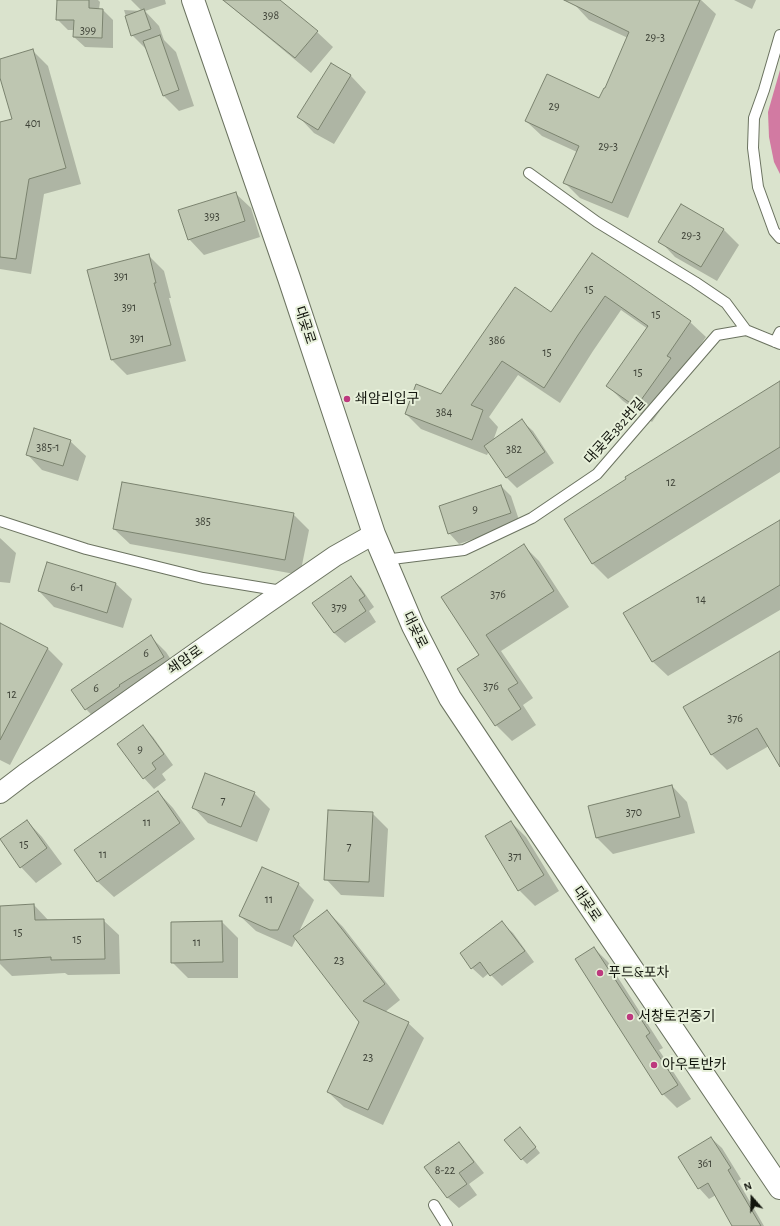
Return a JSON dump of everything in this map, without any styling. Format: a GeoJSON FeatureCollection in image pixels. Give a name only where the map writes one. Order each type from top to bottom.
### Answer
{"type":"FeatureCollection","features":[{"type":"Feature","properties":{"kind":"street","name":"대곶로"},"geometry":{"type":"LineString","coordinates":[[193,0],[289,278],[374,534],[413,626],[450,698],[780,1188]]}},
{"type":"Feature","properties":{"kind":"street","name":"쇄암로"},"geometry":{"type":"LineString","coordinates":[[0,793],[284,591],[335,556],[374,534]]}},
{"type":"Feature","properties":{"kind":"lane"},"geometry":{"type":"LineString","coordinates":[[780,35],[754,118],[753,148],[758,187],[774,231],[780,238]]}},
{"type":"Feature","properties":{"kind":"lane"},"geometry":{"type":"LineString","coordinates":[[529,173],[597,222],[695,282],[726,303],[746,330],[777,343],[780,332]]}},
{"type":"Feature","properties":{"kind":"lane","name":"대곶로382번길"},"geometry":{"type":"LineString","coordinates":[[384,560],[464,550],[532,518],[597,474],[717,336],[746,330]]}},
{"type":"Feature","properties":{"kind":"lane"},"geometry":{"type":"LineString","coordinates":[[0,521],[86,549],[196,576],[284,591]]}},
{"type":"Feature","properties":{"kind":"lane"},"geometry":{"type":"LineString","coordinates":[[434,1205],[447,1226]]}},
{"type":"Feature","properties":{"kind":"shaded area"},"geometry":{"type":"Polygon","coordinates":[[[780,70],[780,174],[774,162],[769,137],[768,112],[780,70]]]}},
{"type":"Feature","properties":{"kind":"building"},"geometry":{"type":"Polygon","coordinates":[[[57,0],[89,0],[89,8],[103,9],[102,38],[73,37],[74,20],[56,20],[57,0]]]}},
{"type":"Feature","properties":{"kind":"building"},"geometry":{"type":"Polygon","coordinates":[[[223,0],[280,0],[318,31],[295,58],[223,0]]]}},
{"type":"Feature","properties":{"kind":"building"},"geometry":{"type":"Polygon","coordinates":[[[564,0],[700,0],[612,203],[563,183],[579,146],[525,121],[547,74],[599,98],[605,88],[629,32],[564,0]]]}},
{"type":"Feature","properties":{"kind":"building"},"geometry":{"type":"Polygon","coordinates":[[[144,9],[151,29],[131,36],[125,16],[144,9]]]}},
{"type":"Feature","properties":{"kind":"building"},"geometry":{"type":"Polygon","coordinates":[[[160,35],[179,90],[163,96],[143,41],[160,35]]]}},
{"type":"Feature","properties":{"kind":"building"},"geometry":{"type":"Polygon","coordinates":[[[33,49],[66,168],[29,179],[16,259],[0,257],[0,122],[12,119],[0,78],[0,59],[33,49]]]}},
{"type":"Feature","properties":{"kind":"building"},"geometry":{"type":"Polygon","coordinates":[[[331,63],[351,75],[318,130],[297,117],[331,63]]]}},
{"type":"Feature","properties":{"kind":"building"},"geometry":{"type":"Polygon","coordinates":[[[236,192],[245,221],[188,240],[178,210],[236,192]]]}},
{"type":"Feature","properties":{"kind":"building"},"geometry":{"type":"Polygon","coordinates":[[[681,204],[724,229],[701,267],[658,242],[681,204]]]}},
{"type":"Feature","properties":{"kind":"building"},"geometry":{"type":"Polygon","coordinates":[[[592,253],[691,321],[667,356],[671,358],[636,407],[606,386],[648,326],[605,296],[544,388],[502,361],[471,405],[483,410],[472,440],[405,414],[416,384],[441,394],[515,287],[551,312],[592,253]]]}},
{"type":"Feature","properties":{"kind":"building"},"geometry":{"type":"Polygon","coordinates":[[[149,254],[156,283],[154,283],[171,345],[111,360],[87,270],[149,254]]]}},
{"type":"Feature","properties":{"kind":"building"},"geometry":{"type":"Polygon","coordinates":[[[780,381],[780,447],[592,564],[564,519],[626,479],[625,477],[780,381]]]}},
{"type":"Feature","properties":{"kind":"building"},"geometry":{"type":"Polygon","coordinates":[[[522,419],[545,452],[506,478],[484,446],[522,419]]]}},
{"type":"Feature","properties":{"kind":"building"},"geometry":{"type":"Polygon","coordinates":[[[34,428],[71,440],[63,466],[26,455],[34,428]]]}},
{"type":"Feature","properties":{"kind":"building"},"geometry":{"type":"Polygon","coordinates":[[[122,482],[294,513],[285,560],[113,529],[122,482]]]}},
{"type":"Feature","properties":{"kind":"building"},"geometry":{"type":"Polygon","coordinates":[[[501,485],[511,513],[448,534],[439,506],[501,485]]]}},
{"type":"Feature","properties":{"kind":"building"},"geometry":{"type":"Polygon","coordinates":[[[780,520],[780,585],[652,662],[623,613],[780,520]]]}},
{"type":"Feature","properties":{"kind":"building"},"geometry":{"type":"Polygon","coordinates":[[[524,544],[554,591],[486,635],[518,683],[508,689],[521,709],[495,726],[457,669],[479,655],[441,597],[524,544]]]}},
{"type":"Feature","properties":{"kind":"building"},"geometry":{"type":"Polygon","coordinates":[[[47,562],[116,583],[107,613],[38,591],[47,562]]]}},
{"type":"Feature","properties":{"kind":"building"},"geometry":{"type":"Polygon","coordinates":[[[351,576],[365,596],[359,600],[366,611],[334,633],[312,603],[351,576]]]}},
{"type":"Feature","properties":{"kind":"building"},"geometry":{"type":"Polygon","coordinates":[[[0,623],[48,648],[0,740],[0,623]]]}},
{"type":"Feature","properties":{"kind":"building"},"geometry":{"type":"Polygon","coordinates":[[[151,635],[164,657],[119,685],[120,686],[85,710],[71,690],[151,635]]]}},
{"type":"Feature","properties":{"kind":"building"},"geometry":{"type":"Polygon","coordinates":[[[780,651],[780,767],[757,728],[711,755],[683,707],[780,651]]]}},
{"type":"Feature","properties":{"kind":"building"},"geometry":{"type":"Polygon","coordinates":[[[143,725],[164,754],[152,763],[156,769],[143,779],[117,744],[143,725]]]}},
{"type":"Feature","properties":{"kind":"building"},"geometry":{"type":"Polygon","coordinates":[[[205,773],[255,792],[241,827],[192,808],[205,773]]]}},
{"type":"Feature","properties":{"kind":"building"},"geometry":{"type":"Polygon","coordinates":[[[672,785],[680,817],[596,838],[588,806],[672,785]]]}},
{"type":"Feature","properties":{"kind":"building"},"geometry":{"type":"Polygon","coordinates":[[[158,791],[180,823],[97,882],[74,850],[158,791]]]}},
{"type":"Feature","properties":{"kind":"building"},"geometry":{"type":"Polygon","coordinates":[[[328,810],[373,812],[369,882],[324,880],[328,810]]]}},
{"type":"Feature","properties":{"kind":"building"},"geometry":{"type":"Polygon","coordinates":[[[27,820],[47,848],[20,868],[0,839],[27,820]]]}},
{"type":"Feature","properties":{"kind":"building"},"geometry":{"type":"Polygon","coordinates":[[[511,821],[544,875],[518,891],[485,836],[511,821]]]}},
{"type":"Feature","properties":{"kind":"building"},"geometry":{"type":"Polygon","coordinates":[[[262,867],[299,883],[278,930],[270,930],[239,916],[262,867]]]}},
{"type":"Feature","properties":{"kind":"building"},"geometry":{"type":"Polygon","coordinates":[[[34,904],[35,920],[104,919],[105,959],[51,960],[51,957],[0,960],[0,906],[34,904]]]}},
{"type":"Feature","properties":{"kind":"building"},"geometry":{"type":"Polygon","coordinates":[[[327,910],[385,984],[363,1001],[409,1022],[368,1110],[327,1092],[359,1022],[293,936],[327,910]]]}},
{"type":"Feature","properties":{"kind":"building"},"geometry":{"type":"Polygon","coordinates":[[[222,921],[223,962],[171,963],[171,922],[222,921]]]}},
{"type":"Feature","properties":{"kind":"building"},"geometry":{"type":"Polygon","coordinates":[[[502,921],[525,951],[490,976],[480,962],[471,969],[460,953],[502,921]]]}},
{"type":"Feature","properties":{"kind":"building"},"geometry":{"type":"Polygon","coordinates":[[[594,947],[650,1033],[646,1036],[678,1085],[662,1095],[575,959],[594,947]]]}},
{"type":"Feature","properties":{"kind":"building"},"geometry":{"type":"Polygon","coordinates":[[[520,1127],[536,1147],[521,1160],[504,1140],[520,1127]]]}},
{"type":"Feature","properties":{"kind":"building"},"geometry":{"type":"Polygon","coordinates":[[[711,1137],[731,1168],[728,1170],[761,1226],[732,1226],[708,1183],[698,1189],[678,1157],[711,1137]]]}},
{"type":"Feature","properties":{"kind":"building"},"geometry":{"type":"Polygon","coordinates":[[[459,1142],[474,1162],[459,1173],[467,1184],[447,1198],[424,1167],[459,1142]]]}},
{"type":"Feature","properties":{"kind":"place","name":"쇄암리입구"},"geometry":{"type":"Point","coordinates":[347,399]}},
{"type":"Feature","properties":{"kind":"place","name":"푸드&포차"},"geometry":{"type":"Point","coordinates":[600,973]}},
{"type":"Feature","properties":{"kind":"place","name":"서창토건중기"},"geometry":{"type":"Point","coordinates":[630,1017]}},
{"type":"Feature","properties":{"kind":"place","name":"아우토반카"},"geometry":{"type":"Point","coordinates":[654,1065]}}]}
